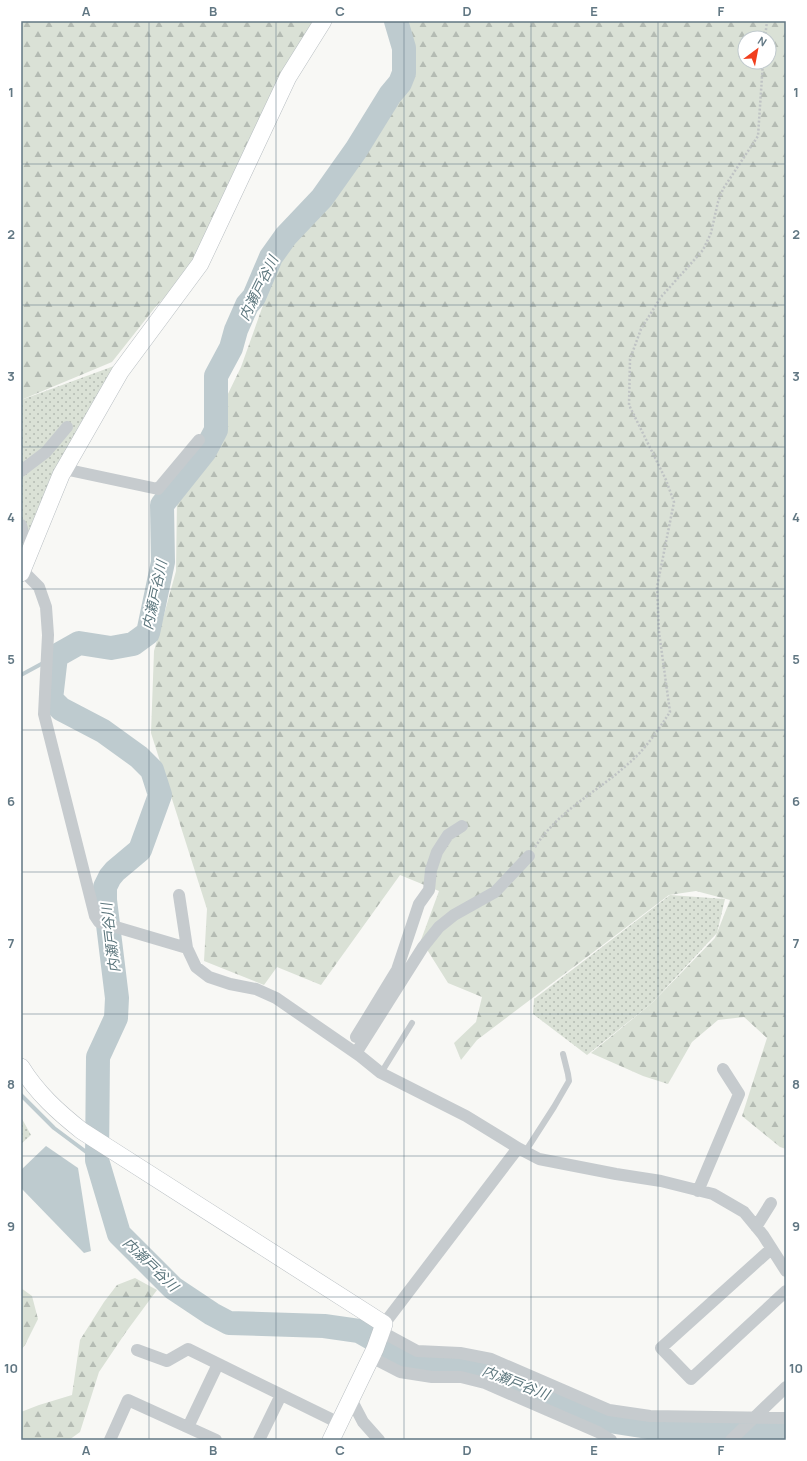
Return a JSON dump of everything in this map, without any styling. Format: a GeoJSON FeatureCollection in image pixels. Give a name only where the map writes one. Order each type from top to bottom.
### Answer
{"type":"FeatureCollection","features":[{"type":"Feature","properties":{"kind":"street"},"geometry":{"type":"LineString","coordinates":[[25,558],[64,469],[120,372],[200,264],[288,77],[323,21]]}},
{"type":"Feature","properties":{"kind":"street"},"geometry":{"type":"LineString","coordinates":[[21,471],[46,452],[67,427]]}},
{"type":"Feature","properties":{"kind":"street"},"geometry":{"type":"LineString","coordinates":[[64,469],[158,489],[199,440]]}},
{"type":"Feature","properties":{"kind":"street"},"geometry":{"type":"LineString","coordinates":[[21,525],[25,558],[46,606],[48,635],[44,714],[95,916],[98,922],[187,948]]}},
{"type":"Feature","properties":{"kind":"street"},"geometry":{"type":"LineString","coordinates":[[353,1051],[397,970],[420,904],[429,890],[431,870],[437,852],[448,835],[462,826]]}},
{"type":"Feature","properties":{"kind":"street"},"geometry":{"type":"LineString","coordinates":[[353,1051],[423,947],[439,927],[454,915],[495,892],[529,856]]}},
{"type":"Feature","properties":{"kind":"street"},"geometry":{"type":"LineString","coordinates":[[179,895],[187,948],[196,967],[209,977],[230,984],[256,989],[276,998],[353,1051],[381,1073],[466,1116],[521,1150],[539,1159],[661,1181],[713,1194],[744,1212],[756,1226],[786,1271]]}},
{"type":"Feature","properties":{"kind":"street"},"geometry":{"type":"LineString","coordinates":[[21,1067],[42,1096],[58,1112],[82,1131],[417,1351],[460,1353],[491,1359],[609,1410],[650,1416],[786,1418]]}},
{"type":"Feature","properties":{"kind":"street"},"geometry":{"type":"LineString","coordinates":[[698,1190],[739,1094],[723,1069]]}},
{"type":"Feature","properties":{"kind":"street"},"geometry":{"type":"LineString","coordinates":[[331,1440],[373,1353],[383,1328],[521,1150]]}},
{"type":"Feature","properties":{"kind":"street"},"geometry":{"type":"LineString","coordinates":[[756,1226],[771,1203]]}},
{"type":"Feature","properties":{"kind":"street"},"geometry":{"type":"LineString","coordinates":[[771,1249],[661,1348],[691,1379],[786,1291]]}},
{"type":"Feature","properties":{"kind":"street"},"geometry":{"type":"LineString","coordinates":[[137,1350],[167,1361],[188,1349],[339,1423]]}},
{"type":"Feature","properties":{"kind":"street"},"geometry":{"type":"LineString","coordinates":[[373,1353],[400,1372],[432,1377],[461,1377],[485,1383],[598,1432],[610,1440]]}},
{"type":"Feature","properties":{"kind":"street"},"geometry":{"type":"LineString","coordinates":[[188,1428],[218,1364]]}},
{"type":"Feature","properties":{"kind":"street"},"geometry":{"type":"LineString","coordinates":[[731,1440],[786,1387]]}},
{"type":"Feature","properties":{"kind":"street"},"geometry":{"type":"LineString","coordinates":[[259,1440],[281,1395]]}},
{"type":"Feature","properties":{"kind":"street"},"geometry":{"type":"LineString","coordinates":[[351,1399],[363,1422],[379,1440]]}},
{"type":"Feature","properties":{"kind":"street"},"geometry":{"type":"LineString","coordinates":[[110,1440],[128,1400],[216,1440]]}},
{"type":"Feature","properties":{"kind":"lane"},"geometry":{"type":"LineString","coordinates":[[381,1073],[412,1023]]}},
{"type":"Feature","properties":{"kind":"lane"},"geometry":{"type":"LineString","coordinates":[[521,1150],[554,1107],[568,1081],[568,1074],[563,1054]]}},
{"type":"Feature","properties":{"kind":"path"},"geometry":{"type":"LineString","coordinates":[[529,856],[540,839],[569,808],[630,763],[653,738],[670,712],[659,632],[657,587],[674,502],[666,480],[628,405],[630,359],[641,329],[661,297],[703,250],[711,233],[718,202],[723,189],[758,136],[762,70]]}},
{"type":"Feature","properties":{"kind":"green space"},"geometry":{"type":"Polygon","coordinates":[[[21,21],[327,21],[261,147],[192,271],[157,305],[112,362],[21,400],[21,21]]]}},
{"type":"Feature","properties":{"kind":"green space"},"geometry":{"type":"Polygon","coordinates":[[[412,21],[786,21],[786,1149],[780,1147],[742,1116],[767,1038],[744,1017],[718,1020],[692,1042],[668,1084],[643,1076],[591,1053],[652,1003],[715,938],[730,900],[696,891],[669,895],[477,1040],[461,1060],[454,1043],[476,1022],[482,997],[448,983],[421,940],[439,891],[400,875],[321,985],[277,967],[264,985],[204,961],[207,909],[151,733],[154,651],[176,571],[177,499],[241,367],[282,252],[404,86],[405,36],[409,23],[412,21]]]}},
{"type":"Feature","properties":{"kind":"green space"},"geometry":{"type":"Polygon","coordinates":[[[114,366],[21,558],[21,400],[114,366]]]}},
{"type":"Feature","properties":{"kind":"green space"},"geometry":{"type":"Polygon","coordinates":[[[670,895],[725,899],[717,933],[652,1003],[587,1055],[533,1014],[534,999],[670,895]]]}},
{"type":"Feature","properties":{"kind":"green space"},"geometry":{"type":"Polygon","coordinates":[[[21,1117],[31,1135],[21,1144],[21,1117]]]}},
{"type":"Feature","properties":{"kind":"green space"},"geometry":{"type":"Polygon","coordinates":[[[135,1278],[157,1290],[99,1372],[80,1432],[69,1440],[21,1440],[21,1412],[72,1395],[80,1340],[104,1302],[117,1285],[135,1278]]]}},
{"type":"Feature","properties":{"kind":"green space"},"geometry":{"type":"Polygon","coordinates":[[[21,1288],[32,1296],[38,1319],[21,1350],[21,1288]]]}},
{"type":"Feature","properties":{"kind":"shaded area"},"geometry":{"type":"Polygon","coordinates":[[[46,1146],[78,1168],[91,1251],[84,1253],[21,1188],[21,1170],[46,1146]]]}},
{"type":"Feature","properties":{"kind":"waterway","name":"内瀬戸谷川"},"geometry":{"type":"LineString","coordinates":[[396,21],[404,48],[404,73],[400,83],[390,95],[356,150],[322,198],[286,236],[271,257],[254,297],[247,305],[236,330],[231,348],[216,376],[216,430],[205,451],[162,505],[163,562],[148,633],[133,644],[111,648],[79,643],[56,656],[51,699],[61,709],[103,731],[139,757],[152,770],[160,795],[140,850],[115,871],[105,887],[105,900],[117,998],[116,1018],[98,1057],[97,1160],[119,1234],[173,1288],[212,1314],[229,1323],[324,1326],[359,1331],[403,1356],[427,1364],[474,1366],[514,1379],[609,1421],[654,1428],[786,1430]]}},
{"type":"Feature","properties":{"kind":"waterway"},"geometry":{"type":"LineString","coordinates":[[21,675],[56,656]]}},
{"type":"Feature","properties":{"kind":"waterway"},"geometry":{"type":"LineString","coordinates":[[21,1095],[54,1128],[97,1160]]}}]}
